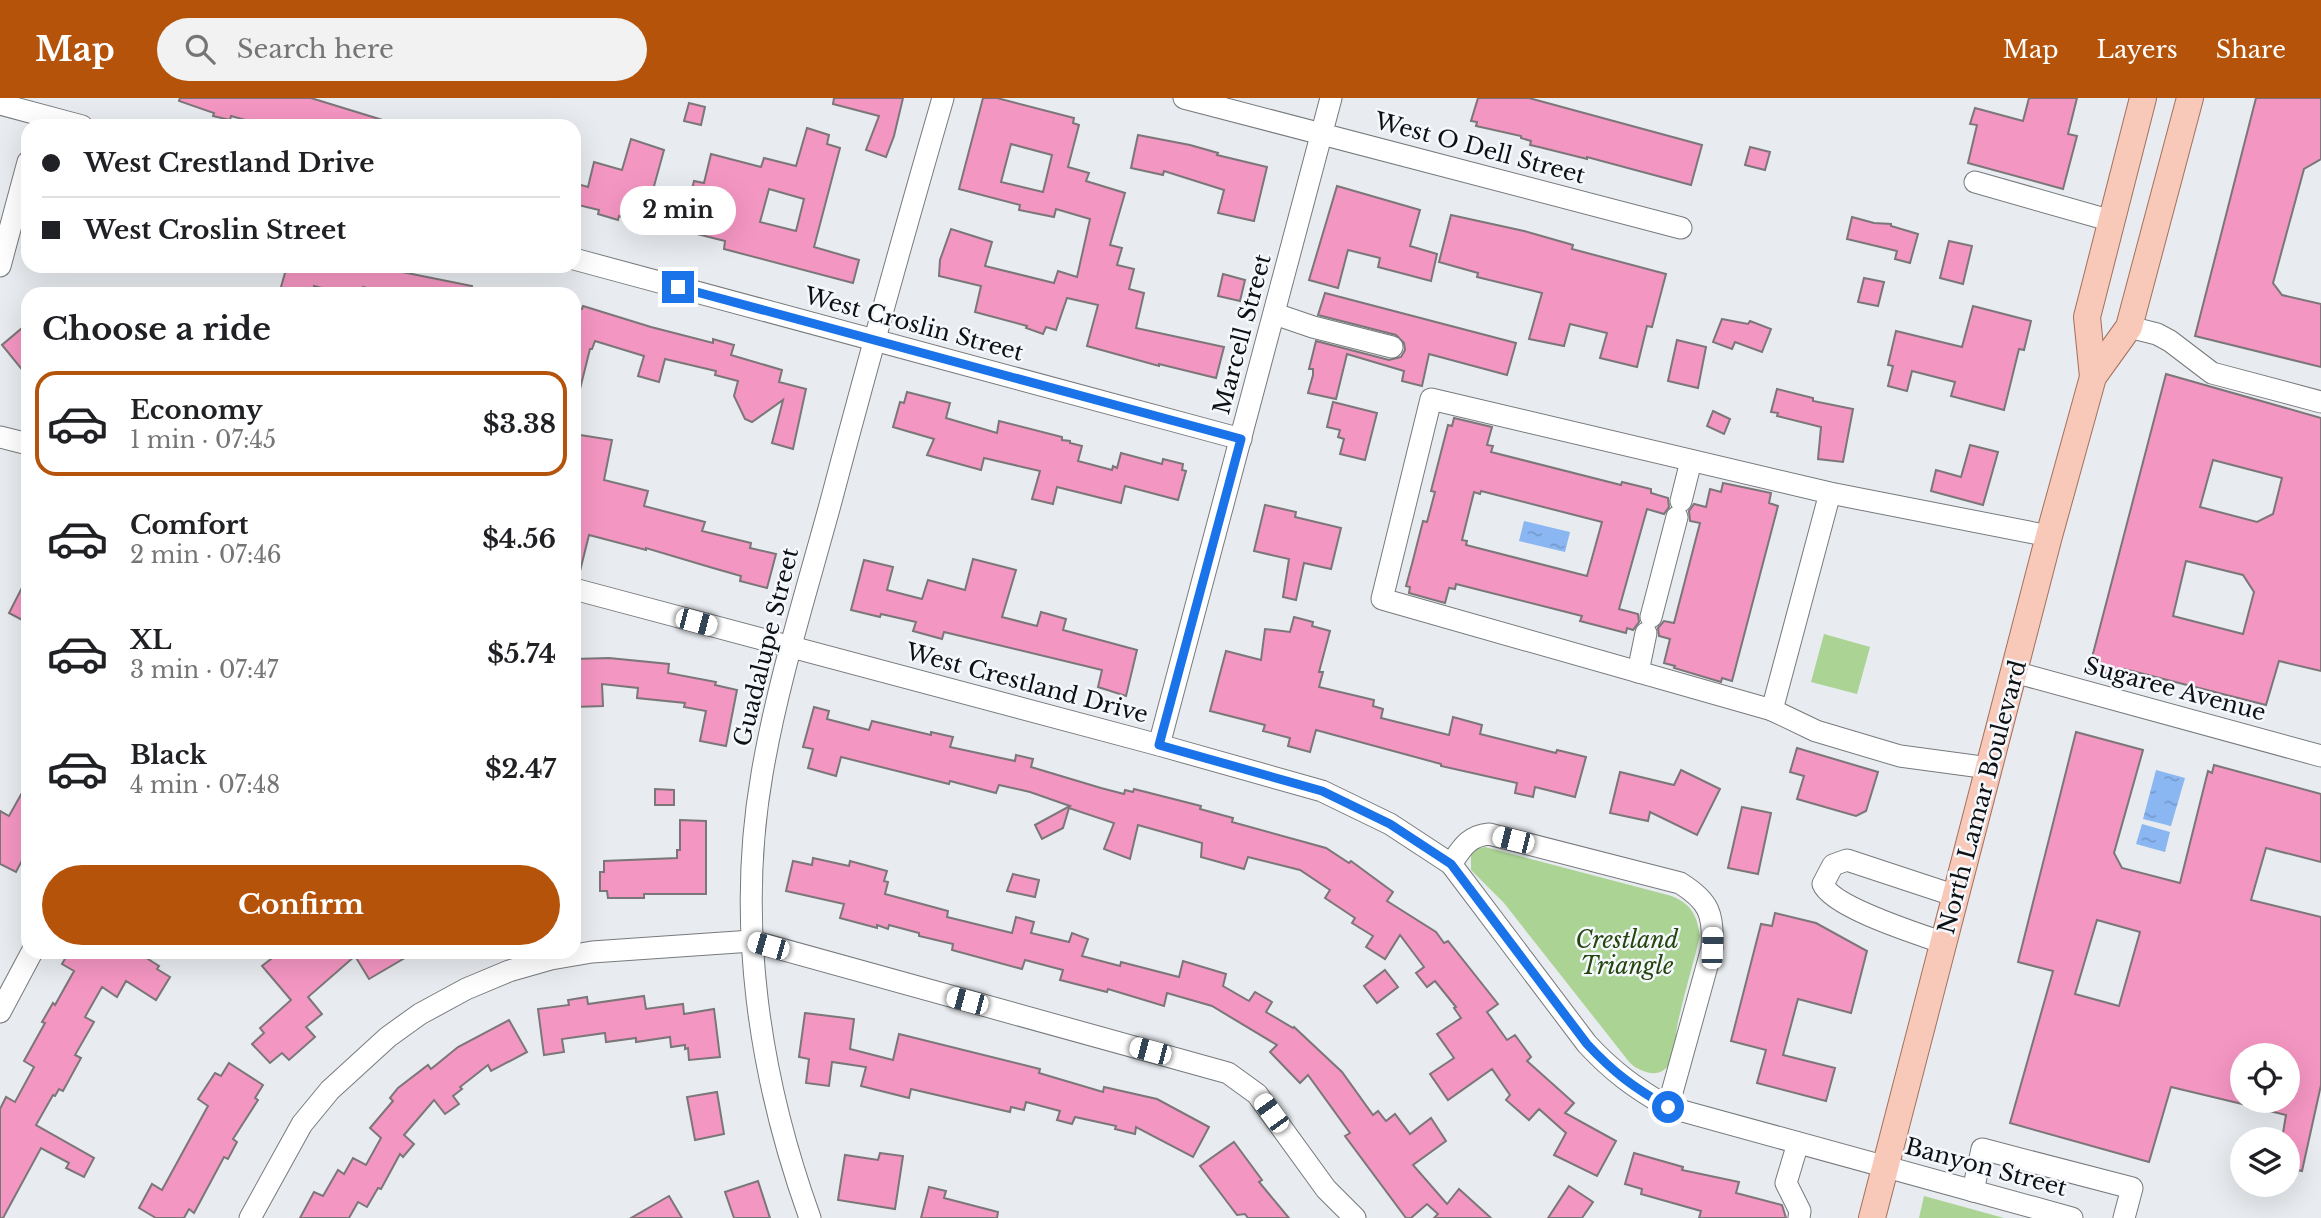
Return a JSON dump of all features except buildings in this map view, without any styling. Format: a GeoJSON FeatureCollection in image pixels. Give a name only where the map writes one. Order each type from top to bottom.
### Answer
{"type":"FeatureCollection","features":[{"type":"Feature","properties":{"kind":"main road","name":"North Lamar Boulevard"},"geometry":{"type":"LineString","coordinates":[[2093,377],[2087,317],[2143,98]]}},
{"type":"Feature","properties":{"kind":"main road","name":"North Lamar Boulevard"},"geometry":{"type":"LineString","coordinates":[[1872,1218],[2049,536],[2093,377],[2129,327],[2190,98]]}},
{"type":"Feature","properties":{"kind":"street","name":"Guadalupe Street"},"geometry":{"type":"LineString","coordinates":[[810,1218],[774,1104],[759,1021],[752,941],[755,826],[762,773],[792,647],[874,340],[943,98]]}},
{"type":"Feature","properties":{"kind":"street","name":"West O Dell Street"},"geometry":{"type":"LineString","coordinates":[[1184,98],[1681,228]]}},
{"type":"Feature","properties":{"kind":"street","name":"Marcell Street"},"geometry":{"type":"LineString","coordinates":[[1159,745],[1331,98]]}},
{"type":"Feature","properties":{"kind":"street"},"geometry":{"type":"LineString","coordinates":[[0,104],[60,119]]}},
{"type":"Feature","properties":{"kind":"street"},"geometry":{"type":"LineString","coordinates":[[1975,182],[2112,221]]}},
{"type":"Feature","properties":{"kind":"street"},"geometry":{"type":"LineString","coordinates":[[0,266],[21,188]]}},
{"type":"Feature","properties":{"kind":"street","name":"West Croslin Street"},"geometry":{"type":"LineString","coordinates":[[581,261],[1241,439]]}},
{"type":"Feature","properties":{"kind":"street"},"geometry":{"type":"LineString","coordinates":[[1275,314],[1313,327],[1392,347]]}},
{"type":"Feature","properties":{"kind":"street"},"geometry":{"type":"LineString","coordinates":[[2129,327],[2157,334],[2170,341],[2212,373],[2321,402]]}},
{"type":"Feature","properties":{"kind":"street"},"geometry":{"type":"LineString","coordinates":[[1989,768],[1900,756],[1816,731],[1772,710],[1381,598],[1431,399],[1830,493],[2049,536]]}},
{"type":"Feature","properties":{"kind":"street"},"geometry":{"type":"LineString","coordinates":[[0,437],[21,442]]}},
{"type":"Feature","properties":{"kind":"street"},"geometry":{"type":"LineString","coordinates":[[1637,672],[1691,461]]}},
{"type":"Feature","properties":{"kind":"street"},"geometry":{"type":"LineString","coordinates":[[1772,710],[1830,493]]}},
{"type":"Feature","properties":{"kind":"street","name":"West Crestland Drive"},"geometry":{"type":"LineString","coordinates":[[581,591],[1322,791],[1390,824],[1451,864],[1587,1044],[1626,1082],[1668,1107],[1886,1167]]}},
{"type":"Feature","properties":{"kind":"street"},"geometry":{"type":"LineString","coordinates":[[581,606],[626,603]]}},
{"type":"Feature","properties":{"kind":"street","name":"Sugaree Avenue"},"geometry":{"type":"LineString","coordinates":[[2014,672],[2321,755]]}},
{"type":"Feature","properties":{"kind":"street"},"geometry":{"type":"LineString","coordinates":[[1451,864],[1466,841],[1489,834],[1680,883],[1704,901],[1713,926],[1712,948],[1668,1107]]}},
{"type":"Feature","properties":{"kind":"street"},"geometry":{"type":"LineString","coordinates":[[1944,943],[1842,902],[1825,889],[1823,884],[1833,866],[1847,860],[1956,896]]}},
{"type":"Feature","properties":{"kind":"street"},"geometry":{"type":"LineString","coordinates":[[581,954],[752,941],[1228,1073],[1257,1094],[1326,1189],[1354,1218]]}},
{"type":"Feature","properties":{"kind":"street"},"geometry":{"type":"LineString","coordinates":[[0,1012],[28,959]]}},
{"type":"Feature","properties":{"kind":"street"},"geometry":{"type":"LineString","coordinates":[[250,1218],[302,1124],[357,1063],[420,1014],[466,989],[509,971],[551,959]]}},
{"type":"Feature","properties":{"kind":"street"},"geometry":{"type":"LineString","coordinates":[[1797,1143],[1786,1183],[1800,1211],[1799,1218]]}},
{"type":"Feature","properties":{"kind":"street"},"geometry":{"type":"LineString","coordinates":[[1973,1191],[1982,1149],[2132,1188],[2124,1218]]}},
{"type":"Feature","properties":{"kind":"street","name":"Banyon Street"},"geometry":{"type":"LineString","coordinates":[[1886,1167],[2072,1218]]}},
{"type":"Feature","properties":{"kind":"green space"},"geometry":{"type":"Polygon","coordinates":[[[1824,634],[1870,647],[1857,694],[1811,682],[1824,634]]]}},
{"type":"Feature","properties":{"kind":"green space","name":"Crestland Triangle"},"geometry":{"type":"Polygon","coordinates":[[[1485,847],[1668,895],[1687,905],[1697,921],[1700,936],[1680,1011],[1673,1056],[1664,1070],[1649,1073],[1630,1063],[1504,903],[1471,870],[1471,855],[1476,849],[1485,847]]]}},
{"type":"Feature","properties":{"kind":"green space"},"geometry":{"type":"Polygon","coordinates":[[[1924,1196],[2004,1218],[1919,1218],[1924,1196]]]}},
{"type":"Feature","properties":{"kind":"water"},"geometry":{"type":"Polygon","coordinates":[[[1524,521],[1570,532],[1565,552],[1519,541],[1524,521]]]}},
{"type":"Feature","properties":{"kind":"water"},"geometry":{"type":"Polygon","coordinates":[[[2156,770],[2185,778],[2171,826],[2143,819],[2156,770]]]}},
{"type":"Feature","properties":{"kind":"water"},"geometry":{"type":"Polygon","coordinates":[[[2142,824],[2170,832],[2165,852],[2136,844],[2142,824]]]}},
{"type":"Feature","properties":{"kind":"route"},"geometry":{"type":"LineString","coordinates":[[678,287],[1241,439],[1159,745],[1322,791],[1390,824],[1451,864],[1587,1044],[1611,1070],[1634,1088],[1668,1107]]}}]}
